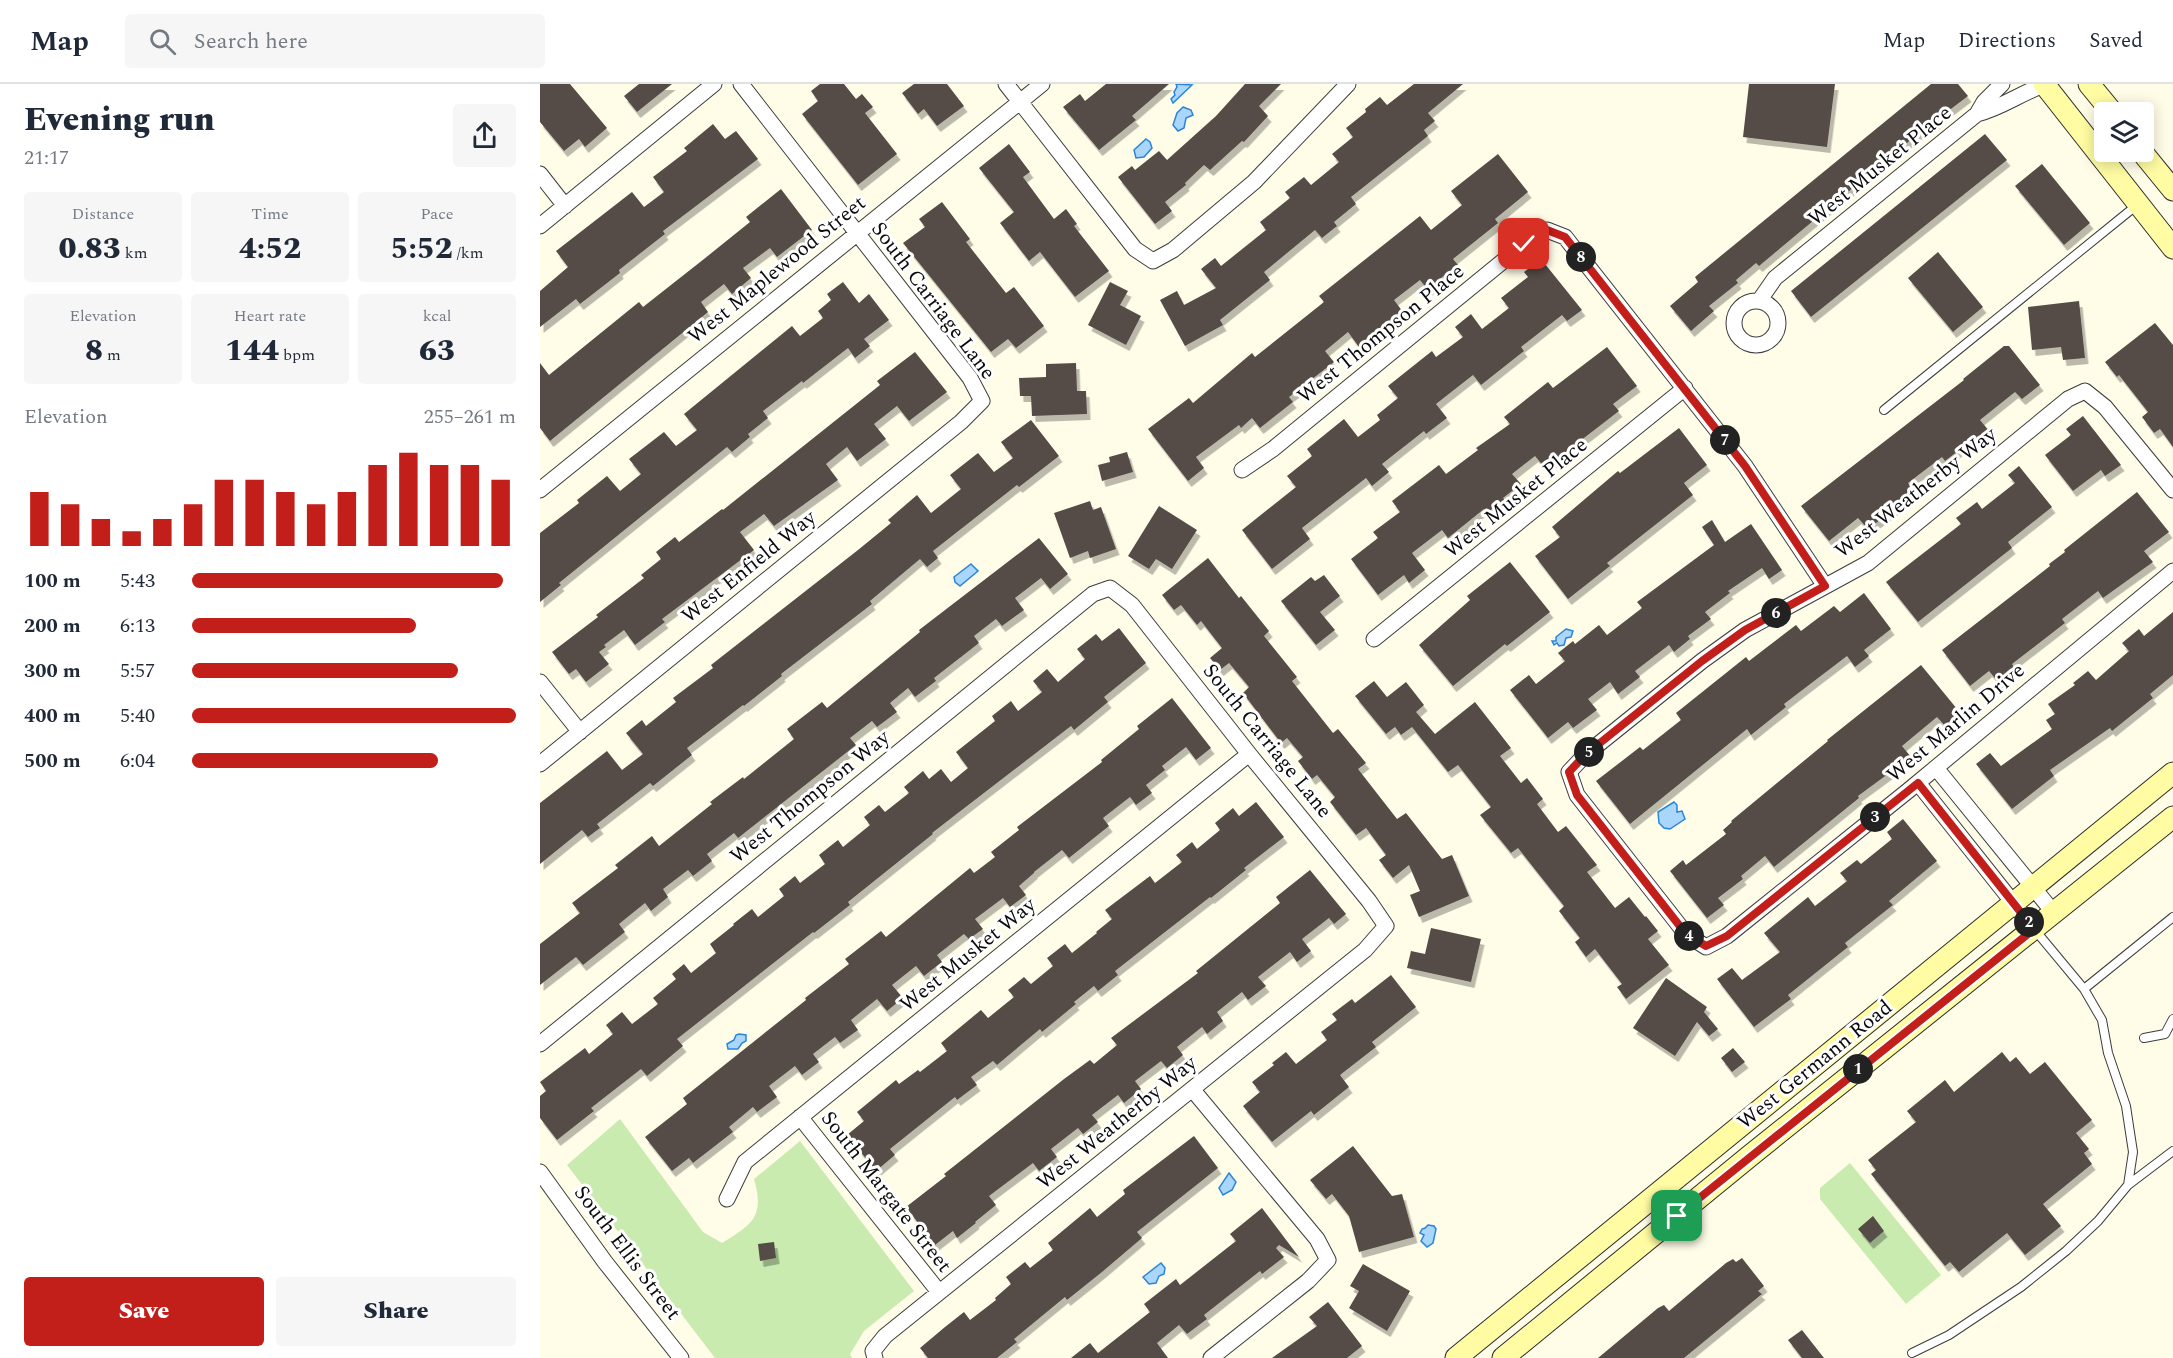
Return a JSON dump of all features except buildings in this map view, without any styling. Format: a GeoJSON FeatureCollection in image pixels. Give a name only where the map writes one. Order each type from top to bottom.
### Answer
{"type":"FeatureCollection","features":[{"type":"Feature","properties":{"kind":"main road"},"geometry":{"type":"LineString","coordinates":[[2044,84],[2173,248]]}},
{"type":"Feature","properties":{"kind":"main road"},"geometry":{"type":"LineString","coordinates":[[2089,84],[2104,102]]}},
{"type":"Feature","properties":{"kind":"main road"},"geometry":{"type":"LineString","coordinates":[[2141,208],[2173,190],[2150,162]]}},
{"type":"Feature","properties":{"kind":"main road","name":"West Germann Road"},"geometry":{"type":"LineString","coordinates":[[1456,1358],[2173,773]]}},
{"type":"Feature","properties":{"kind":"main road","name":"West Germann Road"},"geometry":{"type":"LineString","coordinates":[[1503,1358],[1751,1155],[2173,817]]}},
{"type":"Feature","properties":{"kind":"street"},"geometry":{"type":"LineString","coordinates":[[540,226],[714,84]]}},
{"type":"Feature","properties":{"kind":"street","name":"South Carriage Lane"},"geometry":{"type":"LineString","coordinates":[[741,84],[970,378],[982,400]]}},
{"type":"Feature","properties":{"kind":"street"},"geometry":{"type":"LineString","coordinates":[[1006,84],[1135,249],[1153,261],[1173,250],[1254,182],[1348,84]]}},
{"type":"Feature","properties":{"kind":"street","name":"West Maplewood Street"},"geometry":{"type":"LineString","coordinates":[[540,490],[1042,84]]}},
{"type":"Feature","properties":{"kind":"street","name":"West Musket Place"},"geometry":{"type":"LineString","coordinates":[[1759,301],[1775,278],[1977,114],[1984,102],[2002,84]]}},
{"type":"Feature","properties":{"kind":"street","name":"West Musket Place"},"geometry":{"type":"LineString","coordinates":[[1977,114],[1993,110],[2025,91],[2044,84]]}},
{"type":"Feature","properties":{"kind":"street"},"geometry":{"type":"LineString","coordinates":[[540,174],[565,206]]}},
{"type":"Feature","properties":{"kind":"street","name":"West Thompson Place"},"geometry":{"type":"LineString","coordinates":[[1242,470],[1273,449],[1524,244],[1547,230],[1565,237],[1684,388]]}},
{"type":"Feature","properties":{"kind":"street"},"geometry":{"type":"LineString","coordinates":[[1684,388],[1745,466],[1825,586]]}},
{"type":"Feature","properties":{"kind":"street","name":"West Musket Place"},"geometry":{"type":"LineString","coordinates":[[1374,639],[1684,388]]}},
{"type":"Feature","properties":{"kind":"street","name":"West Weatherby Way"},"geometry":{"type":"LineString","coordinates":[[1706,946],[1686,934],[1577,795],[1569,772],[1585,755],[1702,661],[1745,630],[1868,563],[2068,399],[2085,391],[2105,407],[2173,490]]}},
{"type":"Feature","properties":{"kind":"street","name":"West Enfield Way"},"geometry":{"type":"LineString","coordinates":[[540,764],[961,422],[982,400]]}},
{"type":"Feature","properties":{"kind":"street","name":"West Marlin Drive"},"geometry":{"type":"LineString","coordinates":[[1706,946],[1727,936],[1918,783],[2173,571]]}},
{"type":"Feature","properties":{"kind":"street","name":"South Carriage Lane"},"geometry":{"type":"LineString","coordinates":[[1110,588],[1132,605],[1369,901],[1386,926]]}},
{"type":"Feature","properties":{"kind":"street","name":"West Thompson Way"},"geometry":{"type":"LineString","coordinates":[[540,1044],[1093,594],[1110,588]]}},
{"type":"Feature","properties":{"kind":"street"},"geometry":{"type":"LineString","coordinates":[[540,682],[580,732]]}},
{"type":"Feature","properties":{"kind":"street","name":"West Musket Way"},"geometry":{"type":"LineString","coordinates":[[727,1199],[745,1162],[1249,754]]}},
{"type":"Feature","properties":{"kind":"street"},"geometry":{"type":"LineString","coordinates":[[1936,768],[2054,913]]}},
{"type":"Feature","properties":{"kind":"street"},"geometry":{"type":"LineString","coordinates":[[1918,783],[2034,929]]}},
{"type":"Feature","properties":{"kind":"street","name":"West Weatherby Way"},"geometry":{"type":"LineString","coordinates":[[874,1355],[885,1336],[1365,950],[1386,926]]}},
{"type":"Feature","properties":{"kind":"street"},"geometry":{"type":"LineString","coordinates":[[1192,1089],[1317,1239],[1328,1260],[1308,1281],[1211,1358]]}},
{"type":"Feature","properties":{"kind":"street","name":"South Margate Street"},"geometry":{"type":"LineString","coordinates":[[800,1117],[939,1292]]}},
{"type":"Feature","properties":{"kind":"street","name":"South Ellis Street"},"geometry":{"type":"LineString","coordinates":[[540,1172],[605,1262],[681,1358]]}},
{"type":"Feature","properties":{"kind":"lane"},"geometry":{"type":"LineString","coordinates":[[1884,410],[2141,208]]}},
{"type":"Feature","properties":{"kind":"lane"},"geometry":{"type":"LineString","coordinates":[[2084,989],[2173,916]]}},
{"type":"Feature","properties":{"kind":"lane"},"geometry":{"type":"LineString","coordinates":[[2034,929],[2084,989],[2102,1020],[2108,1053],[2126,1106],[2133,1152],[2128,1185]]}},
{"type":"Feature","properties":{"kind":"lane"},"geometry":{"type":"LineString","coordinates":[[2145,1038],[2165,1034],[2173,1019]]}},
{"type":"Feature","properties":{"kind":"lane"},"geometry":{"type":"LineString","coordinates":[[1912,1353],[1949,1335],[2021,1287],[2066,1251],[2098,1221],[2128,1185],[2173,1151]]}},
{"type":"Feature","properties":{"kind":"green space"},"geometry":{"type":"Polygon","coordinates":[[[620,1119],[703,1232],[722,1243],[748,1224],[757,1211],[758,1202],[754,1179],[800,1141],[914,1291],[864,1331],[850,1354],[852,1358],[715,1358],[567,1165],[620,1119]]]}},
{"type":"Feature","properties":{"kind":"green space"},"geometry":{"type":"Polygon","coordinates":[[[1850,1163],[1941,1275],[1906,1304],[1820,1199],[1820,1188],[1850,1163]]]}},
{"type":"Feature","properties":{"kind":"water"},"geometry":{"type":"Polygon","coordinates":[[[1176,84],[1192,85],[1173,103],[1171,99],[1175,95],[1176,84]]]}},
{"type":"Feature","properties":{"kind":"water"},"geometry":{"type":"Polygon","coordinates":[[[1183,107],[1191,110],[1193,115],[1186,118],[1184,128],[1178,131],[1173,125],[1177,113],[1183,107]]]}},
{"type":"Feature","properties":{"kind":"water"},"geometry":{"type":"Polygon","coordinates":[[[1146,139],[1152,148],[1144,157],[1136,158],[1134,150],[1146,139]]]}},
{"type":"Feature","properties":{"kind":"water"},"geometry":{"type":"Polygon","coordinates":[[[971,564],[978,571],[960,586],[955,582],[954,577],[971,564]]]}},
{"type":"Feature","properties":{"kind":"water"},"geometry":{"type":"Polygon","coordinates":[[[1566,629],[1573,631],[1571,637],[1566,638],[1564,645],[1559,646],[1557,643],[1554,645],[1552,641],[1556,641],[1556,637],[1566,629]]]}},
{"type":"Feature","properties":{"kind":"water"},"geometry":{"type":"Polygon","coordinates":[[[1674,802],[1677,805],[1677,812],[1682,811],[1685,819],[1670,829],[1664,828],[1659,823],[1658,812],[1674,802]]]}},
{"type":"Feature","properties":{"kind":"water"},"geometry":{"type":"Polygon","coordinates":[[[739,1034],[746,1035],[746,1041],[738,1049],[728,1049],[727,1044],[739,1034]]]}},
{"type":"Feature","properties":{"kind":"water"},"geometry":{"type":"Polygon","coordinates":[[[1229,1173],[1236,1182],[1232,1190],[1223,1195],[1219,1188],[1229,1173]]]}},
{"type":"Feature","properties":{"kind":"water"},"geometry":{"type":"Polygon","coordinates":[[[1428,1225],[1436,1229],[1433,1243],[1427,1247],[1421,1241],[1424,1235],[1420,1233],[1428,1225]]]}},
{"type":"Feature","properties":{"kind":"water"},"geometry":{"type":"Polygon","coordinates":[[[1161,1263],[1165,1268],[1164,1274],[1159,1276],[1156,1283],[1149,1284],[1143,1277],[1161,1263]]]}},
{"type":"Feature","properties":{"kind":"route"},"geometry":{"type":"LineString","coordinates":[[1524,244],[1547,230],[1565,237],[1745,466],[1825,586],[1745,630],[1702,661],[1585,755],[1569,772],[1577,795],[1686,934],[1706,946],[1727,936],[1918,783],[2034,929],[1677,1216]]}}]}
